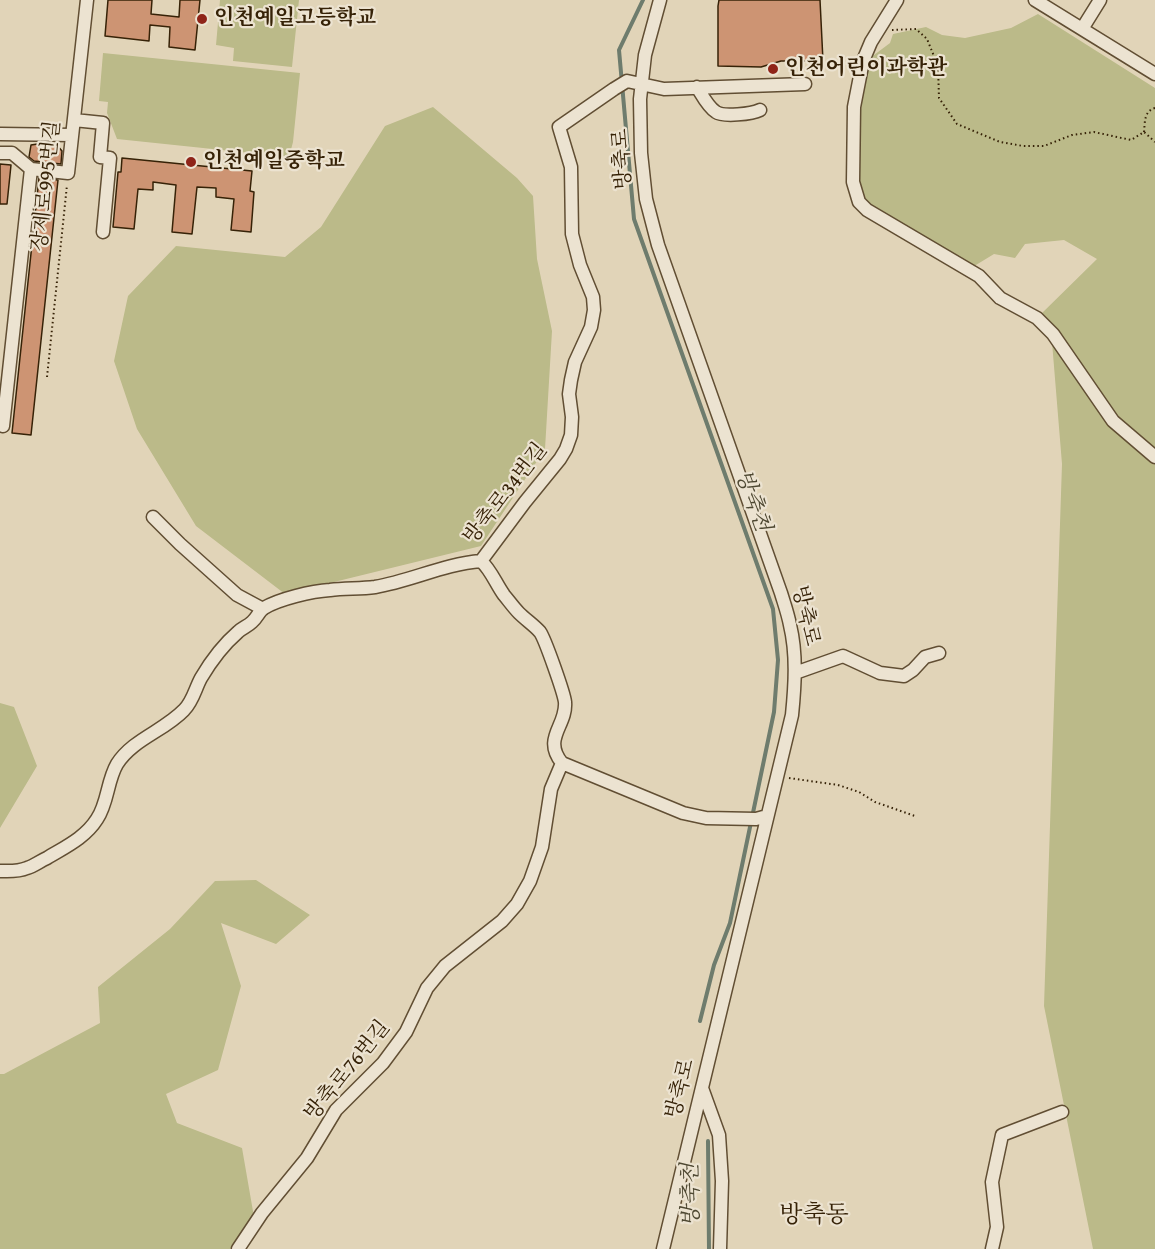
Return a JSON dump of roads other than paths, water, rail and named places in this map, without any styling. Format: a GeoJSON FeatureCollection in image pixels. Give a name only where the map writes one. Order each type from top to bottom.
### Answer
{"type":"FeatureCollection","features":[{"type":"Feature","properties":{"kind":"street","name":"장제로995번길"},"geometry":{"type":"LineString","coordinates":[[31,169],[68,173],[87,0]]}},
{"type":"Feature","properties":{"kind":"street","name":"방축로"},"geometry":{"type":"LineString","coordinates":[[660,0],[645,55],[640,99],[641,153],[646,199],[658,244],[781,593],[795,654],[792,715],[777,776],[756,818],[702,1087],[663,1249]]}},
{"type":"Feature","properties":{"kind":"street"},"geometry":{"type":"LineString","coordinates":[[897,0],[871,42],[863,61],[854,107],[853,182],[859,202],[867,210],[979,276],[1000,298],[1037,318],[1053,334],[1113,421],[1155,457]]}},
{"type":"Feature","properties":{"kind":"street"},"geometry":{"type":"LineString","coordinates":[[1035,0],[1155,74]]}},
{"type":"Feature","properties":{"kind":"street"},"geometry":{"type":"LineString","coordinates":[[1083,29],[1100,0]]}},
{"type":"Feature","properties":{"kind":"street","name":"방축로34번길"},"geometry":{"type":"LineString","coordinates":[[0,871],[14,872],[28,868],[86,833],[98,819],[111,777],[118,763],[135,746],[176,718],[186,708],[201,679],[223,646],[253,621],[263,609],[288,598],[327,590],[375,587],[467,562],[481,561],[560,459],[571,435],[572,417],[569,394],[575,362],[591,327],[594,310],[593,297],[580,265],[572,234],[571,167],[559,127],[627,81],[664,89],[805,84]]}},
{"type":"Feature","properties":{"kind":"street"},"geometry":{"type":"LineString","coordinates":[[697,87],[711,106],[722,114],[755,113],[760,110]]}},
{"type":"Feature","properties":{"kind":"street"},"geometry":{"type":"LineString","coordinates":[[74,120],[103,123],[100,157],[110,158],[103,232]]}},
{"type":"Feature","properties":{"kind":"street"},"geometry":{"type":"LineString","coordinates":[[0,134],[72,135]]}},
{"type":"Feature","properties":{"kind":"street"},"geometry":{"type":"LineString","coordinates":[[0,153],[12,153],[31,169],[3,426]]}},
{"type":"Feature","properties":{"kind":"street"},"geometry":{"type":"LineString","coordinates":[[153,517],[237,595],[263,609]]}},
{"type":"Feature","properties":{"kind":"street"},"geometry":{"type":"LineString","coordinates":[[481,561],[517,611],[541,633],[561,684],[565,704],[554,743],[555,755],[562,763],[683,813],[706,818],[756,818]]}},
{"type":"Feature","properties":{"kind":"street"},"geometry":{"type":"LineString","coordinates":[[795,673],[843,656],[880,673],[904,676],[925,657],[939,653]]}},
{"type":"Feature","properties":{"kind":"street","name":"방축로76번길"},"geometry":{"type":"LineString","coordinates":[[238,1249],[262,1214],[307,1158],[336,1110],[383,1064],[406,1032],[427,988],[445,966],[502,921],[517,904],[530,881],[542,847],[551,789],[562,763]]}},
{"type":"Feature","properties":{"kind":"street"},"geometry":{"type":"LineString","coordinates":[[702,1087],[719,1135],[722,1181],[720,1249]]}},
{"type":"Feature","properties":{"kind":"street"},"geometry":{"type":"LineString","coordinates":[[992,1249],[997,1227],[993,1182],[1002,1134],[1062,1112]]}},
{"type":"Feature","properties":{"kind":"waterway","name":"방축천"},"geometry":{"type":"LineString","coordinates":[[643,0],[619,50],[634,219],[773,609],[778,660],[774,712],[730,923],[714,965],[700,1021]]}},
{"type":"Feature","properties":{"kind":"waterway","name":"방축천"},"geometry":{"type":"LineString","coordinates":[[708,1141],[709,1249]]}},
{"type":"Feature","properties":{"kind":"place","name":"인천예일고등학교"},"geometry":{"type":"Point","coordinates":[202,19]}},
{"type":"Feature","properties":{"kind":"place","name":"인천어린이과학관"},"geometry":{"type":"Point","coordinates":[773,69]}},
{"type":"Feature","properties":{"kind":"place","name":"인천예일중학교"},"geometry":{"type":"Point","coordinates":[191,162]}},
{"type":"Feature","properties":{"kind":"district","name":"방축동"},"geometry":{"type":"Point","coordinates":[814,1216]}}]}
